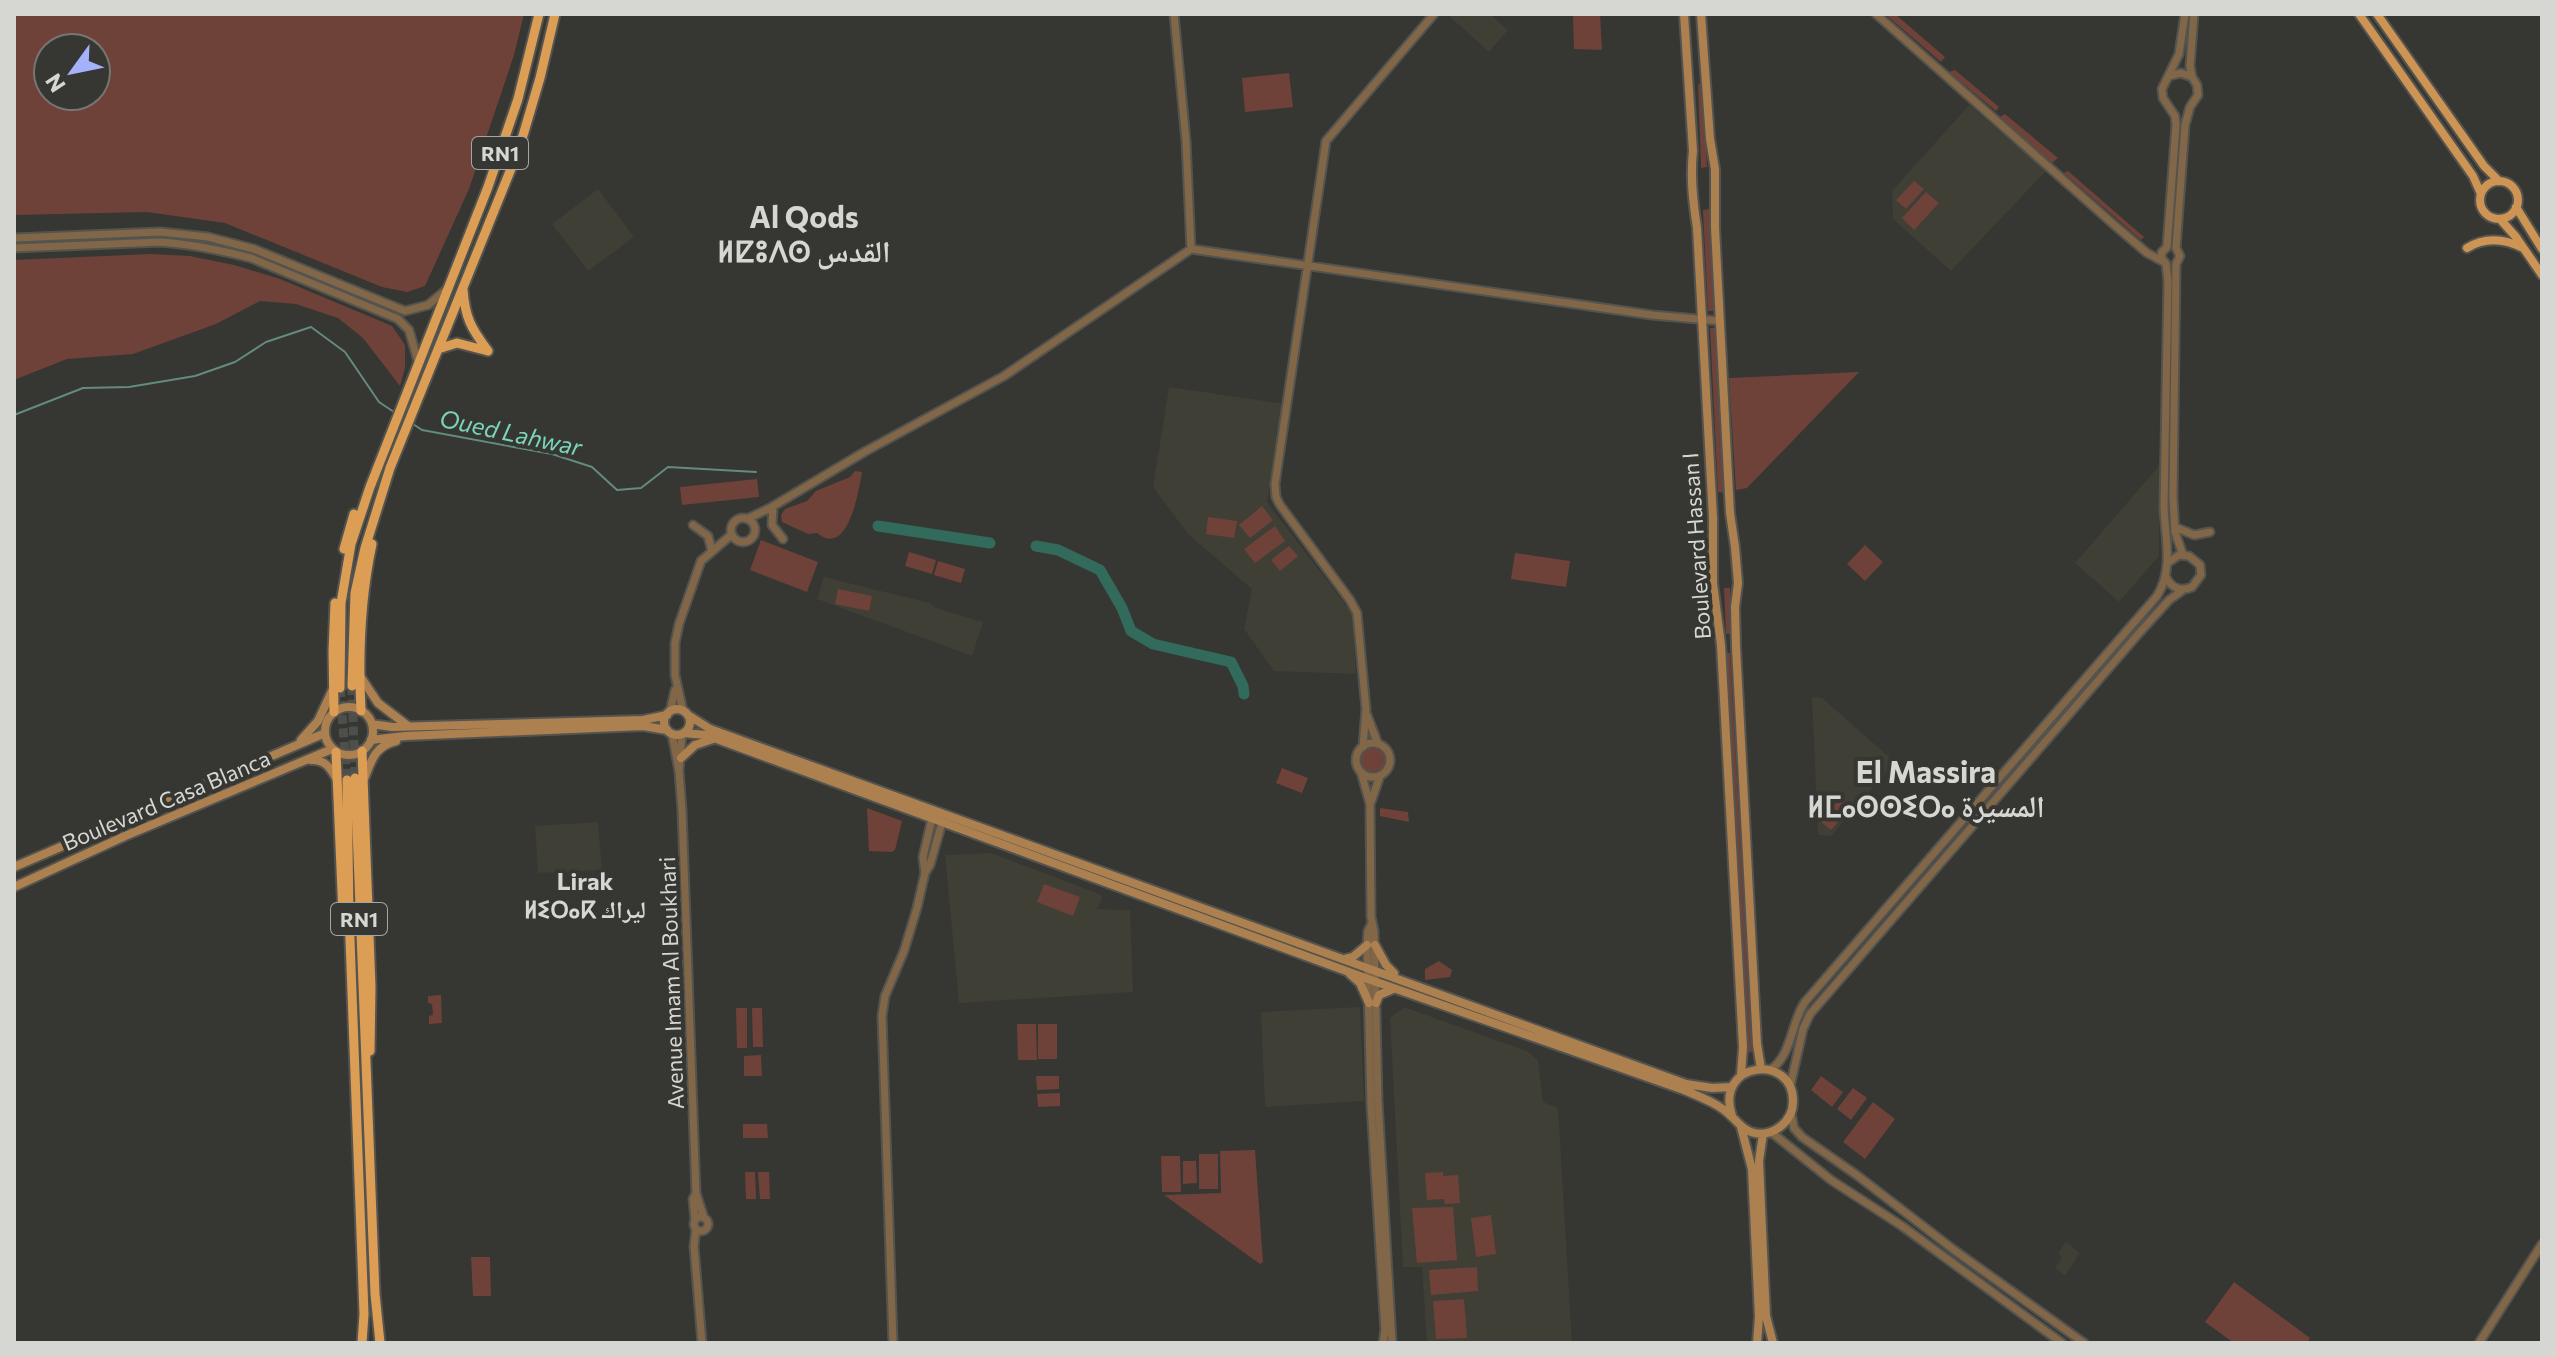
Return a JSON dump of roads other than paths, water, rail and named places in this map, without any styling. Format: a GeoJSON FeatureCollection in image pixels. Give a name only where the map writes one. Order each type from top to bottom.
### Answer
{"type":"FeatureCollection","features":[{"type":"Feature","properties":{"kind":"highway","name":"RN1"},"geometry":{"type":"LineString","coordinates":[[336,689],[334,614],[351,522],[373,469],[380,461],[488,187],[518,99],[539,14]]}},
{"type":"Feature","properties":{"kind":"highway","name":"RN1"},"geometry":{"type":"LineString","coordinates":[[352,686],[356,589],[369,535],[390,468],[519,149],[555,14]]}},
{"type":"Feature","properties":{"kind":"highway"},"geometry":{"type":"LineString","coordinates":[[438,349],[457,343],[488,351],[466,316],[463,286]]}},
{"type":"Feature","properties":{"kind":"highway"},"geometry":{"type":"LineString","coordinates":[[361,711],[359,674],[363,595],[377,526],[391,480],[390,468]]}},
{"type":"Feature","properties":{"kind":"highway"},"geometry":{"type":"LineString","coordinates":[[334,712],[336,689]]}},
{"type":"Feature","properties":{"kind":"highway"},"geometry":{"type":"LineString","coordinates":[[334,750],[346,979],[354,1057]]}},
{"type":"Feature","properties":{"kind":"highway"},"geometry":{"type":"LineString","coordinates":[[362,751],[355,778],[371,987],[370,1050],[365,1061],[380,1343]]}},
{"type":"Feature","properties":{"kind":"highway","name":"RN1"},"geometry":{"type":"LineString","coordinates":[[355,778],[354,1057],[364,1314],[362,1343]]}},
{"type":"Feature","properties":{"kind":"main road","name":"Boulevard Hassan I"},"geometry":{"type":"LineString","coordinates":[[1684,14],[1693,151],[1691,206],[1697,228],[1713,518],[1713,583],[1721,645],[1744,1053],[1741,1075]]}},
{"type":"Feature","properties":{"kind":"main road","name":"Boulevard Hassan I"},"geometry":{"type":"LineString","coordinates":[[1701,14],[1715,169],[1715,228],[1730,513],[1738,583],[1736,647],[1757,1044],[1765,1069]]}},
{"type":"Feature","properties":{"kind":"main road"},"geometry":{"type":"LineString","coordinates":[[2359,14],[2473,176],[2481,194],[2483,210],[2489,217],[2500,219],[2508,216],[2516,207],[2513,188],[2499,181],[2484,166],[2377,14]]}},
{"type":"Feature","properties":{"kind":"main road"},"geometry":{"type":"LineString","coordinates":[[2481,194],[2488,185],[2499,181]]}},
{"type":"Feature","properties":{"kind":"main road"},"geometry":{"type":"LineString","coordinates":[[2516,207],[2542,249]]}},
{"type":"Feature","properties":{"kind":"main road"},"geometry":{"type":"LineString","coordinates":[[2500,219],[2542,275]]}},
{"type":"Feature","properties":{"kind":"main road"},"geometry":{"type":"LineString","coordinates":[[2467,248],[2491,240],[2524,248]]}},
{"type":"Feature","properties":{"kind":"main road"},"geometry":{"type":"LineString","coordinates":[[359,674],[378,703],[407,731]]}},
{"type":"Feature","properties":{"kind":"main road"},"geometry":{"type":"LineString","coordinates":[[293,746],[318,721],[336,689]]}},
{"type":"Feature","properties":{"kind":"main road"},"geometry":{"type":"LineString","coordinates":[[372,724],[371,740],[362,751],[349,755],[334,750],[325,733],[325,725],[334,712],[352,707],[361,711],[372,724],[407,731],[643,726],[683,734],[698,733],[933,814]]}},
{"type":"Feature","properties":{"kind":"main road"},"geometry":{"type":"LineString","coordinates":[[668,713],[664,723],[669,732]]}},
{"type":"Feature","properties":{"kind":"main road"},"geometry":{"type":"LineString","coordinates":[[371,740],[407,731],[648,719],[668,713],[685,713],[703,726],[943,818],[1344,964],[1398,990],[1684,1090],[1732,1116],[1741,1127],[1751,1163],[1759,1311],[1757,1338]]}},
{"type":"Feature","properties":{"kind":"main road"},"geometry":{"type":"LineString","coordinates":[[683,734],[690,725],[685,713]]}},
{"type":"Feature","properties":{"kind":"main road"},"geometry":{"type":"LineString","coordinates":[[355,778],[377,750],[407,731]]}},
{"type":"Feature","properties":{"kind":"main road","name":"Boulevard Casa Blanca"},"geometry":{"type":"LineString","coordinates":[[14,867],[325,733]]}},
{"type":"Feature","properties":{"kind":"main road"},"geometry":{"type":"LineString","coordinates":[[681,758],[699,742],[717,739]]}},
{"type":"Feature","properties":{"kind":"main road","name":"Boulevard Casa Blanca"},"geometry":{"type":"LineString","coordinates":[[14,887],[125,836],[334,750]]}},
{"type":"Feature","properties":{"kind":"main road"},"geometry":{"type":"LineString","coordinates":[[306,760],[321,761],[330,767],[336,778]]}},
{"type":"Feature","properties":{"kind":"main road"},"geometry":{"type":"LineString","coordinates":[[1344,964],[1371,945],[1401,979]]}},
{"type":"Feature","properties":{"kind":"main road"},"geometry":{"type":"LineString","coordinates":[[1344,964],[1371,968],[1686,1084],[1703,1088],[1732,1087]]}},
{"type":"Feature","properties":{"kind":"main road"},"geometry":{"type":"LineString","coordinates":[[1344,964],[1372,1003],[1384,992],[1398,990]]}},
{"type":"Feature","properties":{"kind":"main road"},"geometry":{"type":"LineString","coordinates":[[1732,1116],[1729,1096],[1741,1075],[1765,1069],[1778,1074],[1790,1087],[1791,1113],[1780,1127],[1767,1133],[1751,1132],[1741,1127]]}},
{"type":"Feature","properties":{"kind":"main road"},"geometry":{"type":"LineString","coordinates":[[1767,1133],[1759,1161],[1766,1310],[1773,1343]]}},
{"type":"Feature","properties":{"kind":"main road"},"geometry":{"type":"LineString","coordinates":[[1757,1338],[1764,1331],[1770,1333]]}},
{"type":"Feature","properties":{"kind":"street"},"geometry":{"type":"LineString","coordinates":[[1174,14],[1186,141],[1191,249]]}},
{"type":"Feature","properties":{"kind":"street"},"geometry":{"type":"LineString","coordinates":[[1383,1343],[1385,1330],[1371,1105],[1372,980],[1368,931],[1371,925],[1370,804],[1357,757],[1363,747],[1366,709],[1359,626],[1355,609],[1280,505],[1275,491],[1326,141],[1434,14]]}},
{"type":"Feature","properties":{"kind":"street"},"geometry":{"type":"LineString","coordinates":[[1876,14],[2153,257],[2176,264]]}},
{"type":"Feature","properties":{"kind":"street"},"geometry":{"type":"LineString","coordinates":[[2185,14],[2179,54],[2163,84],[2162,94],[2171,107],[2180,110],[2190,107]]}},
{"type":"Feature","properties":{"kind":"street"},"geometry":{"type":"LineString","coordinates":[[1765,1069],[1783,1056],[1794,1020],[1805,1002],[2157,596],[2166,577],[2169,562],[2164,507],[2168,281],[2161,257],[2169,248],[2185,125],[2190,107],[2198,95],[2190,58],[2194,14]]}},
{"type":"Feature","properties":{"kind":"street"},"geometry":{"type":"LineString","coordinates":[[2169,76],[2181,73],[2192,77]]}},
{"type":"Feature","properties":{"kind":"street"},"geometry":{"type":"LineString","coordinates":[[2169,248],[2176,125],[2171,107]]}},
{"type":"Feature","properties":{"kind":"street"},"geometry":{"type":"LineString","coordinates":[[14,238],[160,232],[208,237],[254,249],[405,311],[428,305],[448,288]]}},
{"type":"Feature","properties":{"kind":"street"},"geometry":{"type":"LineString","coordinates":[[14,248],[160,242],[206,247],[251,258],[398,319],[412,336],[418,366]]}},
{"type":"Feature","properties":{"kind":"street"},"geometry":{"type":"LineString","coordinates":[[2140,246],[2169,248],[2180,256],[2176,264],[2173,497],[2175,527],[2183,555]]}},
{"type":"Feature","properties":{"kind":"street"},"geometry":{"type":"LineString","coordinates":[[734,538],[730,528],[740,518],[747,519],[772,508],[866,451],[1004,376],[1191,249],[1702,321],[1720,321]]}},
{"type":"Feature","properties":{"kind":"street"},"geometry":{"type":"LineString","coordinates":[[685,713],[676,684],[675,643],[701,561],[734,538],[749,540],[772,508]]}},
{"type":"Feature","properties":{"kind":"street"},"geometry":{"type":"LineString","coordinates":[[772,508],[772,525],[783,539]]}},
{"type":"Feature","properties":{"kind":"street"},"geometry":{"type":"LineString","coordinates":[[747,519],[755,529]]}},
{"type":"Feature","properties":{"kind":"street"},"geometry":{"type":"LineString","coordinates":[[693,525],[708,536],[713,550]]}},
{"type":"Feature","properties":{"kind":"street"},"geometry":{"type":"LineString","coordinates":[[2175,527],[2194,535],[2210,532]]}},
{"type":"Feature","properties":{"kind":"street"},"geometry":{"type":"LineString","coordinates":[[1790,1087],[1803,1029],[1810,1014],[2140,632],[2169,600],[2196,584],[2201,570],[2193,558],[2183,555],[2169,562]]}},
{"type":"Feature","properties":{"kind":"street"},"geometry":{"type":"LineString","coordinates":[[2166,577],[2172,586],[2183,590]]}},
{"type":"Feature","properties":{"kind":"street"},"geometry":{"type":"LineString","coordinates":[[668,713],[676,684]]}},
{"type":"Feature","properties":{"kind":"street"},"geometry":{"type":"LineString","coordinates":[[1366,709],[1378,744]]}},
{"type":"Feature","properties":{"kind":"street","name":"Avenue Imam Al Boukhari"},"geometry":{"type":"LineString","coordinates":[[669,732],[679,771]]}},
{"type":"Feature","properties":{"kind":"street","name":"Avenue Imam Al Boukhari"},"geometry":{"type":"LineString","coordinates":[[683,734],[679,771],[696,1193],[704,1218]]}},
{"type":"Feature","properties":{"kind":"street"},"geometry":{"type":"LineString","coordinates":[[1363,747],[1378,744],[1385,748],[1390,759],[1370,804]]}},
{"type":"Feature","properties":{"kind":"street"},"geometry":{"type":"LineString","coordinates":[[1361,772],[1370,777],[1380,776]]}},
{"type":"Feature","properties":{"kind":"street"},"geometry":{"type":"LineString","coordinates":[[925,873],[923,857],[933,814]]}},
{"type":"Feature","properties":{"kind":"street"},"geometry":{"type":"LineString","coordinates":[[893,1343],[882,1016],[885,996],[904,951],[943,818]]}},
{"type":"Feature","properties":{"kind":"street"},"geometry":{"type":"LineString","coordinates":[[1372,1003],[1392,1343]]}},
{"type":"Feature","properties":{"kind":"street"},"geometry":{"type":"LineString","coordinates":[[1791,1113],[1794,1128],[1802,1137],[2084,1343]]}},
{"type":"Feature","properties":{"kind":"street"},"geometry":{"type":"LineString","coordinates":[[1767,1133],[1902,1226],[2062,1343]]}},
{"type":"Feature","properties":{"kind":"street","name":"Avenue Imam Al Boukhari"},"geometry":{"type":"LineString","coordinates":[[696,1193],[693,1199],[698,1227],[696,1253],[702,1343]]}},
{"type":"Feature","properties":{"kind":"street"},"geometry":{"type":"LineString","coordinates":[[704,1218],[708,1226],[698,1227],[704,1218]]}},
{"type":"Feature","properties":{"kind":"street"},"geometry":{"type":"LineString","coordinates":[[2479,1343],[2542,1244]]}},
{"type":"Feature","properties":{"kind":"waterway","name":"Oued Lahwar"},"geometry":{"type":"LineString","coordinates":[[14,415],[83,388],[129,387],[195,376],[235,362],[266,342],[311,327],[345,352],[379,402],[394,412]]}},
{"type":"Feature","properties":{"kind":"waterway","name":"Oued Lahwar"},"geometry":{"type":"LineString","coordinates":[[413,424],[422,430],[552,454],[592,467],[617,490],[641,488],[668,467],[756,472]]}},
{"type":"Feature","properties":{"kind":"waterway"},"geometry":{"type":"LineString","coordinates":[[878,526],[990,543]]}},
{"type":"Feature","properties":{"kind":"waterway"},"geometry":{"type":"LineString","coordinates":[[1036,546],[1058,550],[1100,570],[1131,631],[1153,644],[1231,662],[1244,694]]}},
{"type":"Feature","properties":{"kind":"tunnel"},"geometry":{"type":"LineString","coordinates":[[352,686],[355,778]]}},
{"type":"Feature","properties":{"kind":"tunnel"},"geometry":{"type":"LineString","coordinates":[[340,688],[347,780]]}},
{"type":"Feature","properties":{"kind":"district","name":"Al Qods ⵍⵇⵓⴷⵙ القدس"},"geometry":{"type":"Point","coordinates":[804,232]}},
{"type":"Feature","properties":{"kind":"district","name":"El Massira ⵍⵎⴰⵙⵙⵉⵔⴰ المسيرة"},"geometry":{"type":"Point","coordinates":[1926,787]}},
{"type":"Feature","properties":{"kind":"district","name":"Lirak ⵍⵉⵔⴰⴽ ليراك"},"geometry":{"type":"Point","coordinates":[585,894]}}]}
